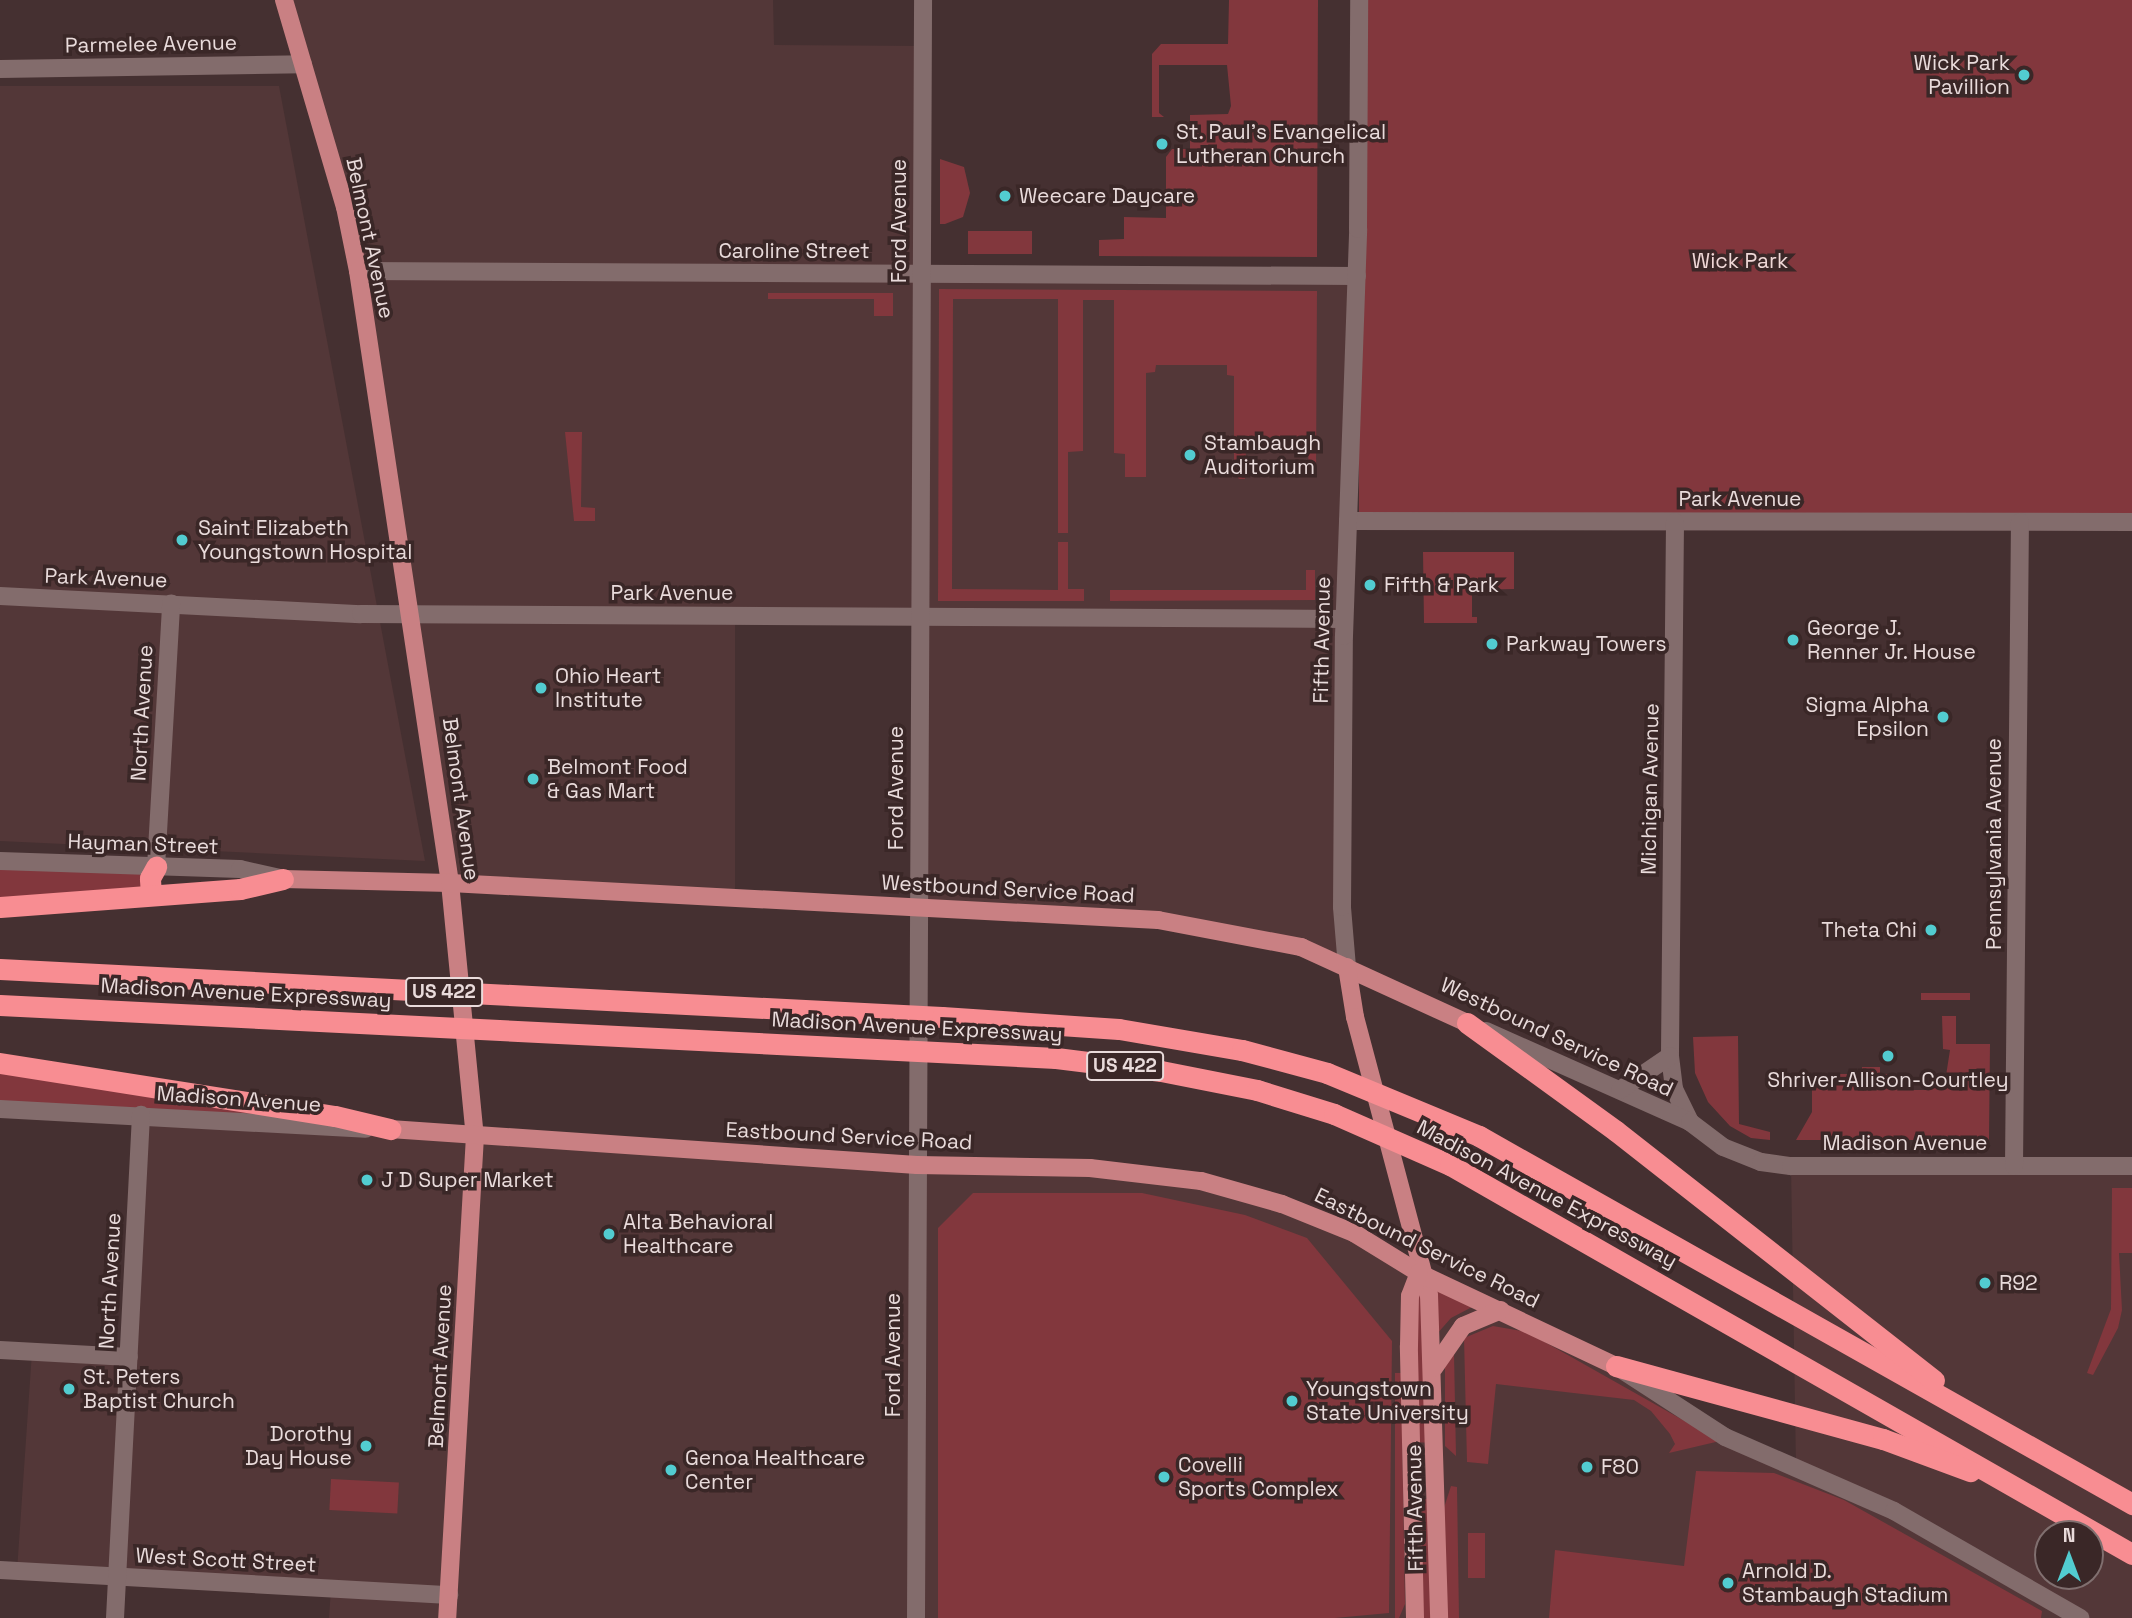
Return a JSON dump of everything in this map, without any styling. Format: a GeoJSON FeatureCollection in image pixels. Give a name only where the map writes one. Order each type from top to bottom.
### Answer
{"type":"FeatureCollection","features":[{"type":"Feature","properties":{"kind":"highway"},"geometry":{"type":"LineString","coordinates":[[151,894],[150,878],[156,867]]}},
{"type":"Feature","properties":{"kind":"highway"},"geometry":{"type":"LineString","coordinates":[[0,907],[240,888],[283,879]]}},
{"type":"Feature","properties":{"kind":"highway","name":"Madison Avenue Expressway"},"geometry":{"type":"LineString","coordinates":[[0,969],[956,1018],[1119,1029],[1242,1050],[1327,1073],[1479,1136],[2132,1504]]}},
{"type":"Feature","properties":{"kind":"highway","name":"Madison Avenue Expressway"},"geometry":{"type":"LineString","coordinates":[[0,1005],[1056,1058],[1161,1071],[1257,1090],[1334,1114],[1450,1165],[2132,1554]]}},
{"type":"Feature","properties":{"kind":"highway"},"geometry":{"type":"LineString","coordinates":[[1467,1023],[1616,1131],[1992,1423]]}},
{"type":"Feature","properties":{"kind":"highway"},"geometry":{"type":"LineString","coordinates":[[0,1063],[335,1115],[390,1129]]}},
{"type":"Feature","properties":{"kind":"highway"},"geometry":{"type":"LineString","coordinates":[[1616,1366],[1883,1439],[2024,1491]]}},
{"type":"Feature","properties":{"kind":"main road","name":"Belmont Avenue"},"geometry":{"type":"LineString","coordinates":[[284,0],[345,207],[358,271],[450,883],[475,1136],[447,1618]]}},
{"type":"Feature","properties":{"kind":"main road","name":"Westbound Service Road"},"geometry":{"type":"LineString","coordinates":[[283,879],[450,883],[919,906],[1203,926],[1301,947],[1467,1023]]}},
{"type":"Feature","properties":{"kind":"main road","name":"Fifth Avenue"},"geometry":{"type":"LineString","coordinates":[[1347,967],[1355,1017],[1419,1273],[1429,1295],[1434,1368],[1439,1618]]}},
{"type":"Feature","properties":{"kind":"main road","name":"Madison Avenue"},"geometry":{"type":"LineString","coordinates":[[390,1129],[475,1136]]}},
{"type":"Feature","properties":{"kind":"main road","name":"Eastbound Service Road"},"geometry":{"type":"LineString","coordinates":[[475,1136],[917,1165],[1090,1168],[1201,1181],[1282,1204],[1354,1233],[1419,1273],[1616,1366]]}},
{"type":"Feature","properties":{"kind":"main road","name":"Fifth Avenue"},"geometry":{"type":"LineString","coordinates":[[1415,1618],[1409,1346],[1410,1296],[1419,1273]]}},
{"type":"Feature","properties":{"kind":"main road"},"geometry":{"type":"LineString","coordinates":[[1434,1368],[1463,1326],[1501,1310]]}},
{"type":"Feature","properties":{"kind":"street","name":"Ford Avenue"},"geometry":{"type":"LineString","coordinates":[[916,1618],[923,0]]}},
{"type":"Feature","properties":{"kind":"street","name":"Fifth Avenue"},"geometry":{"type":"LineString","coordinates":[[1347,967],[1342,907],[1344,618],[1357,276],[1359,0]]}},
{"type":"Feature","properties":{"kind":"street","name":"Parmelee Avenue"},"geometry":{"type":"LineString","coordinates":[[0,69],[303,64]]}},
{"type":"Feature","properties":{"kind":"street","name":"Caroline Street"},"geometry":{"type":"LineString","coordinates":[[358,271],[1357,276]]}},
{"type":"Feature","properties":{"kind":"street","name":"Park Avenue"},"geometry":{"type":"LineString","coordinates":[[1348,521],[2132,522]]}},
{"type":"Feature","properties":{"kind":"street","name":"Michigan Avenue"},"geometry":{"type":"LineString","coordinates":[[1675,522],[1670,1056],[1674,1089],[1690,1122]]}},
{"type":"Feature","properties":{"kind":"street","name":"Pennsylvania Avenue"},"geometry":{"type":"LineString","coordinates":[[2014,1166],[2020,522]]}},
{"type":"Feature","properties":{"kind":"street","name":"Park Avenue"},"geometry":{"type":"LineString","coordinates":[[0,596],[410,614],[1344,618]]}},
{"type":"Feature","properties":{"kind":"street","name":"North Avenue"},"geometry":{"type":"LineString","coordinates":[[156,867],[171,603]]}},
{"type":"Feature","properties":{"kind":"street","name":"Hayman Street"},"geometry":{"type":"LineString","coordinates":[[0,861],[240,869],[283,879]]}},
{"type":"Feature","properties":{"kind":"street","name":"Westbound Service Road"},"geometry":{"type":"LineString","coordinates":[[1467,1023],[1690,1122]]}},
{"type":"Feature","properties":{"kind":"street"},"geometry":{"type":"LineString","coordinates":[[1620,1090],[1670,1056]]}},
{"type":"Feature","properties":{"kind":"street","name":"Madison Avenue"},"geometry":{"type":"LineString","coordinates":[[0,1109],[390,1129]]}},
{"type":"Feature","properties":{"kind":"street","name":"North Avenue"},"geometry":{"type":"LineString","coordinates":[[115,1618],[141,1115]]}},
{"type":"Feature","properties":{"kind":"street","name":"Madison Avenue"},"geometry":{"type":"LineString","coordinates":[[1690,1122],[1723,1147],[1778,1165],[2132,1166]]}},
{"type":"Feature","properties":{"kind":"street"},"geometry":{"type":"LineString","coordinates":[[0,1350],[129,1357]]}},
{"type":"Feature","properties":{"kind":"street","name":"Eastbound Service Road"},"geometry":{"type":"LineString","coordinates":[[1616,1366],[1725,1437],[1894,1511],[2080,1618]]}},
{"type":"Feature","properties":{"kind":"street","name":"West Scott Street"},"geometry":{"type":"LineString","coordinates":[[0,1570],[449,1595]]}},
{"type":"Feature","properties":{"kind":"shaded area"},"geometry":{"type":"Polygon","coordinates":[[[284,0],[773,0],[774,45],[923,46],[922,275],[1357,276],[1347,967],[1203,926],[919,906],[919,619],[735,617],[735,897],[450,883],[358,271],[284,0]]]}},
{"type":"Feature","properties":{"kind":"shaded area","name":"Saint Elizabeth Youngstown Hospital"},"geometry":{"type":"Polygon","coordinates":[[[0,86],[279,86],[425,861],[0,841],[0,86]]]}},
{"type":"Feature","properties":{"kind":"shaded area"},"geometry":{"type":"Polygon","coordinates":[[[141,1115],[1090,1168],[1282,1204],[1796,1467],[1791,1166],[2132,1166],[2132,1618],[329,1618],[331,1589],[17,1571],[32,1352],[128,1357],[141,1115]]]}},
{"type":"Feature","properties":{"kind":"green space"},"geometry":{"type":"Polygon","coordinates":[[[1229,0],[1318,0],[1317,257],[1099,256],[1099,240],[1124,239],[1124,217],[1166,218],[1166,157],[1172,149],[1190,149],[1190,115],[1228,114],[1231,106],[1227,65],[1159,65],[1159,113],[1164,117],[1152,117],[1152,54],[1161,44],[1228,44],[1229,0]]]}},
{"type":"Feature","properties":{"kind":"green space","name":"Wick Park"},"geometry":{"type":"Polygon","coordinates":[[[1359,0],[2132,0],[2132,521],[1359,521],[1359,0]]]}},
{"type":"Feature","properties":{"kind":"green space"},"geometry":{"type":"Polygon","coordinates":[[[940,159],[964,167],[970,193],[963,217],[945,224],[940,224],[940,159]]]}},
{"type":"Feature","properties":{"kind":"green space"},"geometry":{"type":"Polygon","coordinates":[[[968,231],[1032,231],[1032,254],[968,254],[968,231]]]}},
{"type":"Feature","properties":{"kind":"green space"},"geometry":{"type":"Polygon","coordinates":[[[939,289],[1317,291],[1316,473],[1309,473],[1308,450],[1246,450],[1245,479],[1239,479],[1234,472],[1234,376],[1227,375],[1227,365],[1156,365],[1155,372],[1146,373],[1146,477],[1125,477],[1125,454],[1114,453],[1114,300],[1083,300],[1083,451],[1068,452],[1068,533],[1058,533],[1058,299],[953,299],[952,589],[1058,590],[1058,542],[1068,542],[1068,589],[1084,589],[1084,601],[938,601],[939,289]]]}},
{"type":"Feature","properties":{"kind":"green space"},"geometry":{"type":"Polygon","coordinates":[[[768,293],[893,293],[893,316],[874,316],[874,299],[768,299],[768,293]]]}},
{"type":"Feature","properties":{"kind":"green space"},"geometry":{"type":"Polygon","coordinates":[[[565,432],[582,432],[581,507],[595,508],[595,521],[574,521],[565,432]]]}},
{"type":"Feature","properties":{"kind":"green space"},"geometry":{"type":"Polygon","coordinates":[[[1423,552],[1514,552],[1514,589],[1472,590],[1472,617],[1477,617],[1477,623],[1424,623],[1423,552]]]}},
{"type":"Feature","properties":{"kind":"green space"},"geometry":{"type":"Polygon","coordinates":[[[1306,570],[1315,570],[1315,600],[1110,601],[1110,590],[1306,590],[1306,570]]]}},
{"type":"Feature","properties":{"kind":"green space"},"geometry":{"type":"Polygon","coordinates":[[[0,861],[156,867],[151,894],[0,907],[0,861]]]}},
{"type":"Feature","properties":{"kind":"green space"},"geometry":{"type":"Polygon","coordinates":[[[1921,993],[1970,993],[1970,1000],[1921,1000],[1921,993]]]}},
{"type":"Feature","properties":{"kind":"green space"},"geometry":{"type":"Polygon","coordinates":[[[1942,1016],[1956,1016],[1956,1044],[1990,1044],[1989,1140],[1796,1140],[1812,1112],[1812,1081],[1825,1074],[1862,1074],[1862,1067],[1880,1067],[1880,1074],[1894,1074],[1894,1083],[1908,1083],[1909,1090],[1930,1090],[1930,1082],[1945,1082],[1950,1050],[1943,1049],[1942,1016]]]}},
{"type":"Feature","properties":{"kind":"green space"},"geometry":{"type":"Polygon","coordinates":[[[1738,1036],[1739,1124],[1770,1132],[1770,1140],[1751,1138],[1730,1126],[1708,1102],[1695,1073],[1693,1037],[1738,1036]]]}},
{"type":"Feature","properties":{"kind":"green space"},"geometry":{"type":"Polygon","coordinates":[[[0,1063],[390,1129],[0,1109],[0,1063]]]}},
{"type":"Feature","properties":{"kind":"green space"},"geometry":{"type":"Polygon","coordinates":[[[2112,1188],[2132,1188],[2132,1253],[2119,1253],[2122,1310],[2118,1328],[2093,1375],[2087,1373],[2111,1309],[2112,1188]]]}},
{"type":"Feature","properties":{"kind":"green space","name":"Covelli Sports Complex"},"geometry":{"type":"Polygon","coordinates":[[[973,1193],[1142,1193],[1245,1215],[1307,1238],[1392,1341],[1389,1613],[1335,1618],[938,1618],[938,1228],[973,1193]]]}},
{"type":"Feature","properties":{"kind":"green space"},"geometry":{"type":"Polygon","coordinates":[[[1436,1286],[1474,1306],[1451,1318],[1436,1335],[1436,1286]]]}},
{"type":"Feature","properties":{"kind":"green space"},"geometry":{"type":"Polygon","coordinates":[[[1429,1295],[1436,1443],[1411,1442],[1410,1296],[1429,1295]]]}},
{"type":"Feature","properties":{"kind":"green space"},"geometry":{"type":"Polygon","coordinates":[[[1493,1326],[1527,1332],[1720,1441],[1669,1453],[1675,1444],[1670,1434],[1651,1411],[1634,1400],[1496,1384],[1488,1464],[1467,1462],[1464,1338],[1493,1326]]]}},
{"type":"Feature","properties":{"kind":"green space"},"geometry":{"type":"Polygon","coordinates":[[[1454,1353],[1456,1456],[1445,1446],[1445,1366],[1454,1353]]]}},
{"type":"Feature","properties":{"kind":"green space"},"geometry":{"type":"Polygon","coordinates":[[[1395,1373],[1401,1373],[1405,1604],[1399,1618],[1395,1618],[1395,1373]]]}},
{"type":"Feature","properties":{"kind":"green space"},"geometry":{"type":"Polygon","coordinates":[[[1696,1471],[1774,1473],[1844,1500],[2042,1611],[2041,1618],[1549,1618],[1555,1550],[1684,1566],[1696,1471]]]}},
{"type":"Feature","properties":{"kind":"green space"},"geometry":{"type":"Polygon","coordinates":[[[331,1479],[399,1483],[397,1514],[329,1510],[331,1479]]]}},
{"type":"Feature","properties":{"kind":"green space"},"geometry":{"type":"Polygon","coordinates":[[[1451,1486],[1457,1487],[1459,1618],[1442,1618],[1440,1520],[1451,1486]]]}},
{"type":"Feature","properties":{"kind":"green space"},"geometry":{"type":"Polygon","coordinates":[[[1412,1499],[1437,1499],[1437,1618],[1412,1618],[1412,1499]]]}},
{"type":"Feature","properties":{"kind":"green space"},"geometry":{"type":"Polygon","coordinates":[[[1468,1533],[1485,1533],[1485,1578],[1468,1578],[1468,1533]]]}},
{"type":"Feature","properties":{"kind":"place","name":"Wick Park Pavillion"},"geometry":{"type":"Point","coordinates":[2024,75]}},
{"type":"Feature","properties":{"kind":"place","name":"St. Paul's Evangelical Lutheran Church"},"geometry":{"type":"Point","coordinates":[1162,144]}},
{"type":"Feature","properties":{"kind":"place","name":"Weecare Daycare"},"geometry":{"type":"Point","coordinates":[1005,196]}},
{"type":"Feature","properties":{"kind":"place","name":"Stambaugh Auditorium"},"geometry":{"type":"Point","coordinates":[1190,455]}},
{"type":"Feature","properties":{"kind":"place","name":"Saint Elizabeth Youngstown Hospital"},"geometry":{"type":"Point","coordinates":[182,540]}},
{"type":"Feature","properties":{"kind":"place","name":"Fifth & Park"},"geometry":{"type":"Point","coordinates":[1370,585]}},
{"type":"Feature","properties":{"kind":"place","name":"George J. Renner Jr. House"},"geometry":{"type":"Point","coordinates":[1793,640]}},
{"type":"Feature","properties":{"kind":"place","name":"Parkway Towers"},"geometry":{"type":"Point","coordinates":[1492,644]}},
{"type":"Feature","properties":{"kind":"place","name":"Ohio Heart Institute"},"geometry":{"type":"Point","coordinates":[541,688]}},
{"type":"Feature","properties":{"kind":"place","name":"Sigma Alpha Epsilon"},"geometry":{"type":"Point","coordinates":[1943,717]}},
{"type":"Feature","properties":{"kind":"place","name":"Belmont Food & Gas Mart"},"geometry":{"type":"Point","coordinates":[533,779]}},
{"type":"Feature","properties":{"kind":"place","name":"Theta Chi"},"geometry":{"type":"Point","coordinates":[1931,930]}},
{"type":"Feature","properties":{"kind":"place","name":"Shriver-Allison-Courtley"},"geometry":{"type":"Point","coordinates":[1888,1056]}},
{"type":"Feature","properties":{"kind":"place","name":"J D Super Market"},"geometry":{"type":"Point","coordinates":[367,1180]}},
{"type":"Feature","properties":{"kind":"place","name":"Alta Behavioral Healthcare"},"geometry":{"type":"Point","coordinates":[609,1234]}},
{"type":"Feature","properties":{"kind":"place","name":"R92"},"geometry":{"type":"Point","coordinates":[1985,1283]}},
{"type":"Feature","properties":{"kind":"place","name":"St. Peters Baptist Church"},"geometry":{"type":"Point","coordinates":[69,1389]}},
{"type":"Feature","properties":{"kind":"place","name":"Youngstown State University"},"geometry":{"type":"Point","coordinates":[1292,1401]}},
{"type":"Feature","properties":{"kind":"place","name":"Dorothy Day House"},"geometry":{"type":"Point","coordinates":[366,1446]}},
{"type":"Feature","properties":{"kind":"place","name":"F80"},"geometry":{"type":"Point","coordinates":[1587,1467]}},
{"type":"Feature","properties":{"kind":"place","name":"Genoa Healthcare Center"},"geometry":{"type":"Point","coordinates":[671,1470]}},
{"type":"Feature","properties":{"kind":"place","name":"Covelli Sports Complex"},"geometry":{"type":"Point","coordinates":[1164,1477]}},
{"type":"Feature","properties":{"kind":"place","name":"Arnold D. Stambaugh Stadium"},"geometry":{"type":"Point","coordinates":[1728,1583]}}]}
